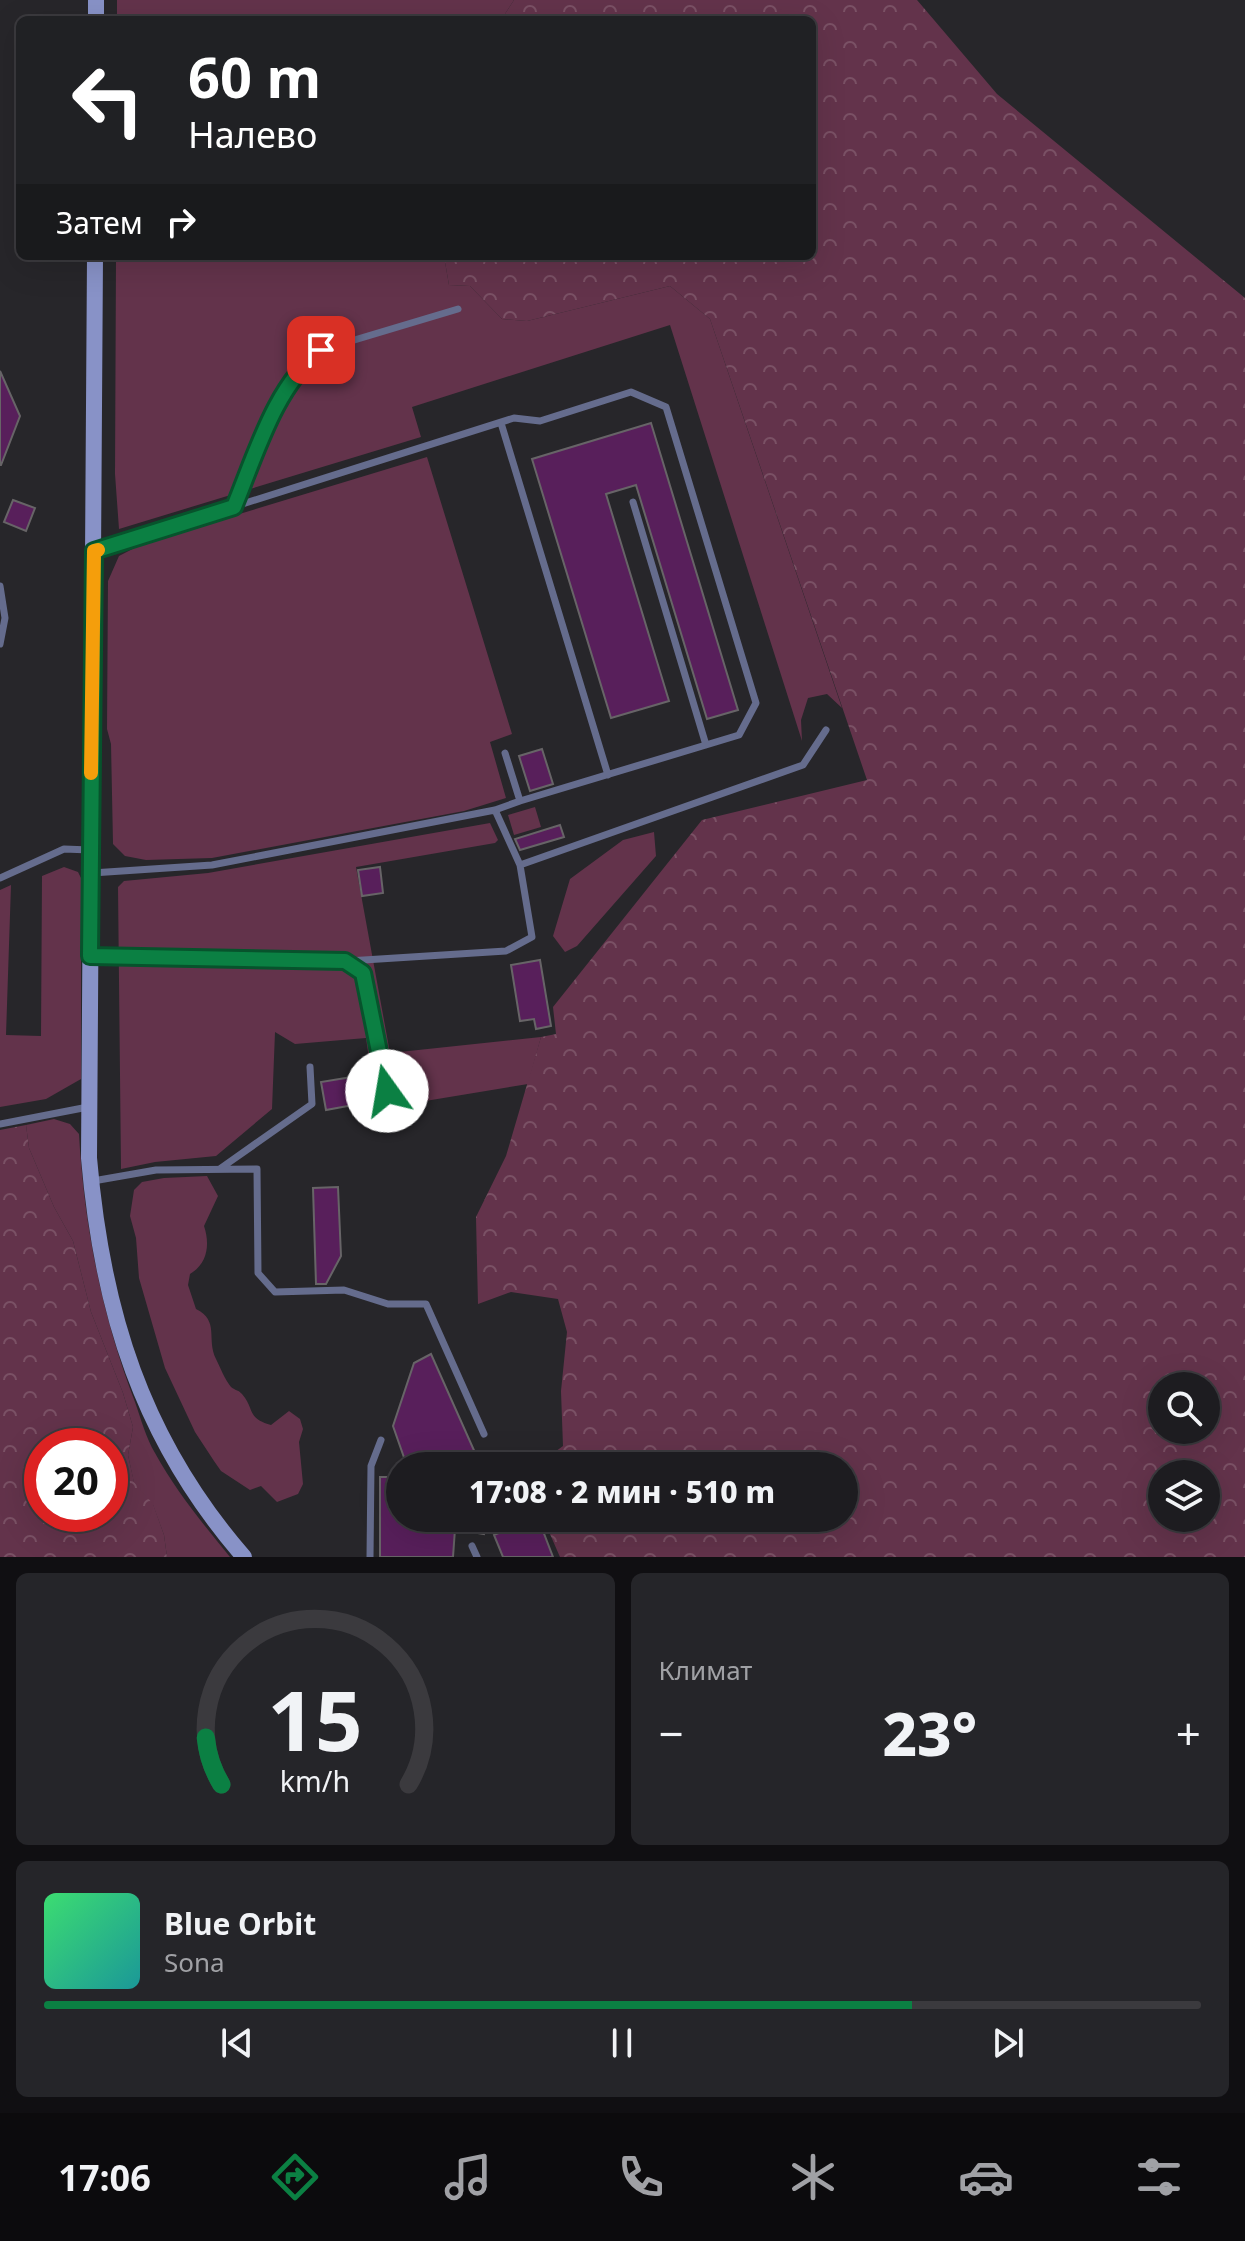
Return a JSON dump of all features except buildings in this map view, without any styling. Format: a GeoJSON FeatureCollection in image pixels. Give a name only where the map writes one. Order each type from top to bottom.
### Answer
{"type":"FeatureCollection","features":[{"type":"Feature","properties":{"kind":"street"},"geometry":{"type":"LineString","coordinates":[[95,260],[90,850],[91,1181],[100,1256],[113,1309],[153,1419],[170,1456],[190,1488],[244,1557]]}},
{"type":"Feature","properties":{"kind":"lane"},"geometry":{"type":"LineString","coordinates":[[234,507],[288,383],[307,361],[321,350],[458,309]]}},
{"type":"Feature","properties":{"kind":"lane"},"geometry":{"type":"LineString","coordinates":[[90,873],[212,865],[495,810],[739,735],[756,703],[666,407],[631,392],[540,421],[514,418],[94,551]]}},
{"type":"Feature","properties":{"kind":"lane"},"geometry":{"type":"LineString","coordinates":[[501,423],[608,775]]}},
{"type":"Feature","properties":{"kind":"lane"},"geometry":{"type":"LineString","coordinates":[[633,502],[706,745]]}},
{"type":"Feature","properties":{"kind":"lane"},"geometry":{"type":"LineString","coordinates":[[0,586],[5,618],[0,644]]}},
{"type":"Feature","properties":{"kind":"lane"},"geometry":{"type":"LineString","coordinates":[[520,865],[803,765],[826,730]]}},
{"type":"Feature","properties":{"kind":"lane"},"geometry":{"type":"LineString","coordinates":[[505,753],[520,801]]}},
{"type":"Feature","properties":{"kind":"lane"},"geometry":{"type":"LineString","coordinates":[[90,956],[345,961],[506,951],[532,937],[520,865],[495,810]]}},
{"type":"Feature","properties":{"kind":"lane"},"geometry":{"type":"LineString","coordinates":[[0,878],[64,849],[90,850]]}},
{"type":"Feature","properties":{"kind":"lane"},"geometry":{"type":"LineString","coordinates":[[345,961],[363,973],[387,1091]]}},
{"type":"Feature","properties":{"kind":"lane"},"geometry":{"type":"LineString","coordinates":[[220,1169],[312,1104],[310,1067]]}},
{"type":"Feature","properties":{"kind":"lane"},"geometry":{"type":"LineString","coordinates":[[0,1124],[89,1107]]}},
{"type":"Feature","properties":{"kind":"lane"},"geometry":{"type":"LineString","coordinates":[[91,1181],[156,1170],[257,1169],[258,1273],[275,1292],[344,1290],[388,1304],[426,1304],[484,1434]]}},
{"type":"Feature","properties":{"kind":"lane"},"geometry":{"type":"LineString","coordinates":[[370,1557],[371,1466],[381,1440]]}},
{"type":"Feature","properties":{"kind":"lane"},"geometry":{"type":"LineString","coordinates":[[472,1546],[477,1557]]}},
{"type":"Feature","properties":{"kind":"green space"},"geometry":{"type":"Polygon","coordinates":[[[117,0],[514,0],[504,16],[117,16],[117,0]]]}},
{"type":"Feature","properties":{"kind":"green space"},"geometry":{"type":"Polygon","coordinates":[[[514,0],[917,0],[997,94],[1245,298],[1245,1557],[560,1557],[549,1532],[858,1532],[858,1452],[555,1452],[563,1446],[561,1391],[567,1332],[558,1299],[511,1292],[478,1304],[476,1217],[506,1156],[541,1037],[556,1034],[553,1007],[702,820],[867,780],[710,319],[670,286],[527,321],[502,319],[470,286],[449,285],[445,260],[816,260],[816,16],[504,16],[514,0]]]}},
{"type":"Feature","properties":{"kind":"green space"},"geometry":{"type":"Polygon","coordinates":[[[116,260],[445,260],[449,285],[470,286],[502,319],[527,321],[670,286],[710,319],[842,708],[827,694],[808,698],[801,720],[802,741],[670,325],[412,407],[421,437],[119,529],[115,474],[116,260]]]}},
{"type":"Feature","properties":{"kind":"green space"},"geometry":{"type":"Polygon","coordinates":[[[427,457],[512,734],[490,742],[506,798],[464,811],[212,858],[146,860],[125,856],[113,844],[111,744],[107,729],[108,581],[119,556],[144,543],[427,457]]]}},
{"type":"Feature","properties":{"kind":"green space"},"geometry":{"type":"Polygon","coordinates":[[[535,807],[541,827],[514,835],[508,815],[535,807]]]}},
{"type":"Feature","properties":{"kind":"green space"},"geometry":{"type":"Polygon","coordinates":[[[490,823],[498,840],[495,843],[356,867],[390,1053],[541,1037],[528,1084],[389,1107],[375,1101],[366,1038],[295,1044],[275,1032],[272,1109],[216,1156],[121,1169],[118,887],[124,881],[208,873],[490,823]]]}},
{"type":"Feature","properties":{"kind":"green space"},"geometry":{"type":"Polygon","coordinates":[[[654,832],[656,856],[577,946],[565,952],[553,936],[570,879],[623,840],[654,832]]]}},
{"type":"Feature","properties":{"kind":"green space"},"geometry":{"type":"Polygon","coordinates":[[[64,867],[78,872],[81,878],[81,1079],[46,1099],[0,1107],[0,890],[11,885],[6,1035],[41,1036],[42,876],[64,867]]]}},
{"type":"Feature","properties":{"kind":"green space"},"geometry":{"type":"Polygon","coordinates":[[[54,1119],[70,1124],[79,1134],[85,1203],[96,1270],[123,1370],[146,1435],[181,1494],[230,1557],[167,1557],[164,1535],[153,1505],[134,1483],[128,1455],[133,1427],[123,1393],[91,1312],[73,1241],[54,1207],[29,1148],[26,1125],[54,1119]]]}},
{"type":"Feature","properties":{"kind":"green space"},"geometry":{"type":"Polygon","coordinates":[[[26,1125],[29,1148],[54,1207],[73,1241],[91,1312],[123,1393],[133,1427],[128,1455],[134,1482],[153,1504],[164,1535],[167,1557],[0,1557],[0,1130],[26,1125]]]}},
{"type":"Feature","properties":{"kind":"green space"},"geometry":{"type":"Polygon","coordinates":[[[207,1176],[218,1196],[204,1226],[207,1240],[204,1259],[190,1274],[188,1285],[196,1309],[208,1319],[213,1352],[223,1373],[231,1387],[246,1399],[254,1416],[271,1425],[289,1411],[300,1419],[303,1429],[299,1442],[303,1484],[298,1494],[277,1502],[261,1486],[250,1490],[221,1471],[195,1432],[165,1368],[139,1278],[136,1238],[130,1216],[134,1190],[142,1182],[207,1176]]]}},
{"type":"Feature","properties":{"kind":"slow traffic"},"geometry":{"type":"LineString","coordinates":[[91,773],[94,551],[98,550]]}},
{"type":"Feature","properties":{"kind":"route"},"geometry":{"type":"LineString","coordinates":[[321,350],[288,383],[234,507],[94,551],[90,956],[345,961],[363,973],[387,1091]]}}]}
